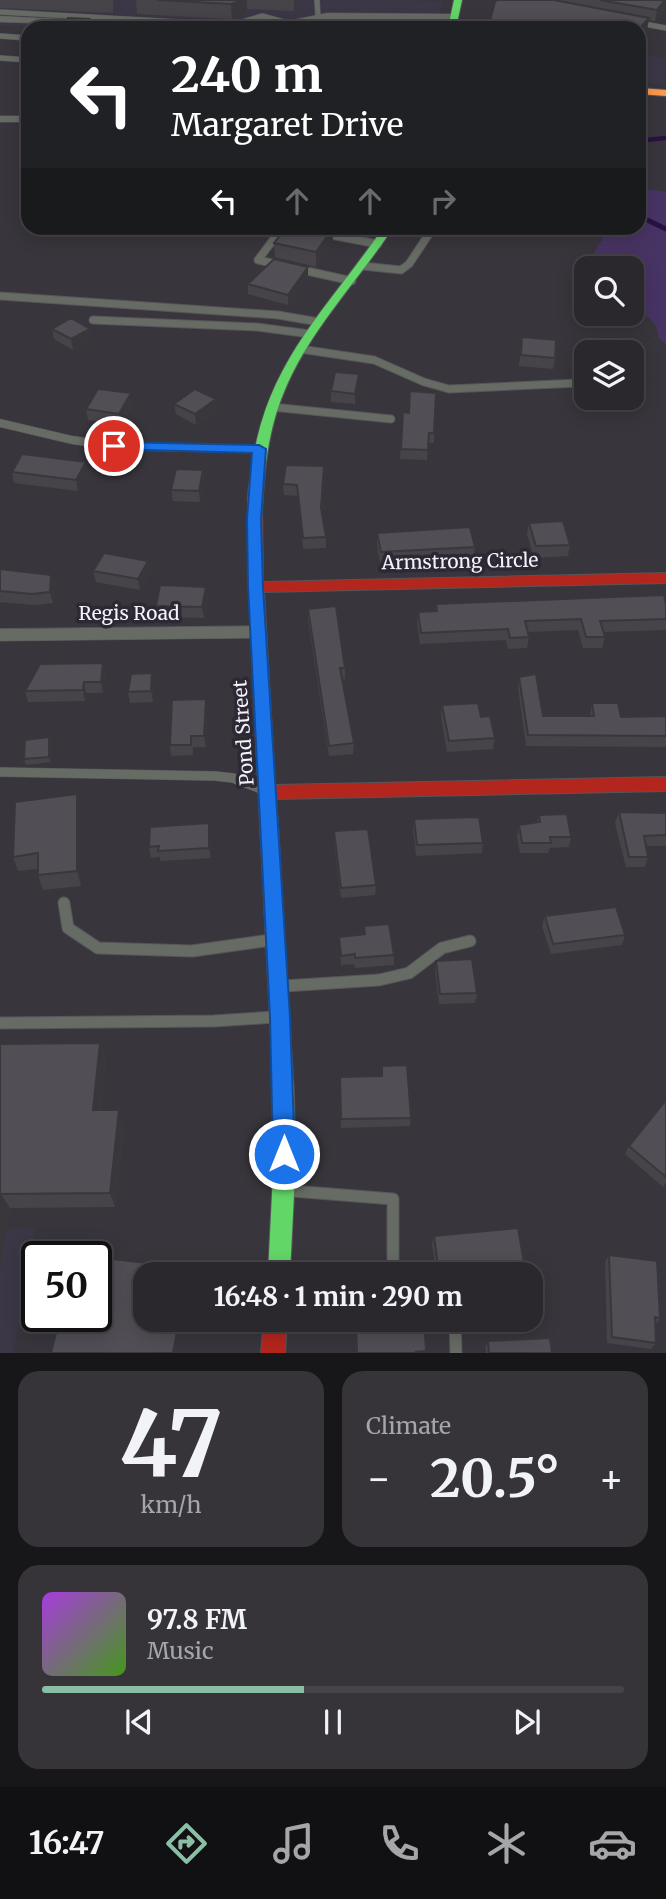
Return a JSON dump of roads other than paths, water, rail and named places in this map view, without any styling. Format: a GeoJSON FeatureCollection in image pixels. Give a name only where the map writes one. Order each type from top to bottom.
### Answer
{"type":"FeatureCollection","features":[{"type":"Feature","properties":{"kind":"main road"},"geometry":{"type":"LineString","coordinates":[[453,21],[458,0]]}},
{"type":"Feature","properties":{"kind":"main road"},"geometry":{"type":"LineString","coordinates":[[646,92],[666,93]]}},
{"type":"Feature","properties":{"kind":"main road","name":"Pond Street"},"geometry":{"type":"LineString","coordinates":[[280,1262],[284,1190],[279,986],[254,519],[259,449],[281,381],[300,349],[384,235]]}},
{"type":"Feature","properties":{"kind":"main road","name":"Armstrong Circle"},"geometry":{"type":"LineString","coordinates":[[256,587],[666,578]]}},
{"type":"Feature","properties":{"kind":"main road"},"geometry":{"type":"LineString","coordinates":[[268,792],[666,784]]}},
{"type":"Feature","properties":{"kind":"main road"},"geometry":{"type":"LineString","coordinates":[[273,1353],[275,1332]]}},
{"type":"Feature","properties":{"kind":"street"},"geometry":{"type":"LineString","coordinates":[[291,21],[318,17],[405,15],[446,21]]}},
{"type":"Feature","properties":{"kind":"street"},"geometry":{"type":"LineString","coordinates":[[0,19],[91,21]]}},
{"type":"Feature","properties":{"kind":"street"},"geometry":{"type":"LineString","coordinates":[[0,119],[21,119]]}},
{"type":"Feature","properties":{"kind":"street"},"geometry":{"type":"LineString","coordinates":[[0,423],[107,446],[259,449]]}},
{"type":"Feature","properties":{"kind":"street","name":"Regis Road"},"geometry":{"type":"LineString","coordinates":[[0,635],[258,632]]}},
{"type":"Feature","properties":{"kind":"lane"},"geometry":{"type":"LineString","coordinates":[[317,0],[318,17]]}},
{"type":"Feature","properties":{"kind":"lane"},"geometry":{"type":"LineString","coordinates":[[0,12],[109,21]]}},
{"type":"Feature","properties":{"kind":"lane"},"geometry":{"type":"LineString","coordinates":[[248,21],[262,16],[280,21]]}},
{"type":"Feature","properties":{"kind":"lane"},"geometry":{"type":"LineString","coordinates":[[646,24],[666,28]]}},
{"type":"Feature","properties":{"kind":"lane"},"geometry":{"type":"LineString","coordinates":[[0,36],[21,37]]}},
{"type":"Feature","properties":{"kind":"lane"},"geometry":{"type":"LineString","coordinates":[[0,58],[21,60]]}},
{"type":"Feature","properties":{"kind":"lane"},"geometry":{"type":"LineString","coordinates":[[277,235],[258,260],[352,281]]}},
{"type":"Feature","properties":{"kind":"lane"},"geometry":{"type":"LineString","coordinates":[[332,235],[378,244]]}},
{"type":"Feature","properties":{"kind":"lane"},"geometry":{"type":"LineString","coordinates":[[363,266],[401,270],[409,264],[428,235]]}},
{"type":"Feature","properties":{"kind":"lane"},"geometry":{"type":"LineString","coordinates":[[0,296],[278,315],[315,328]]}},
{"type":"Feature","properties":{"kind":"lane"},"geometry":{"type":"LineString","coordinates":[[93,320],[144,325],[315,328]]}},
{"type":"Feature","properties":{"kind":"lane"},"geometry":{"type":"LineString","coordinates":[[300,349],[374,360],[424,382],[449,388],[574,383]]}},
{"type":"Feature","properties":{"kind":"lane"},"geometry":{"type":"LineString","coordinates":[[271,406],[391,419]]}},
{"type":"Feature","properties":{"kind":"lane"},"geometry":{"type":"LineString","coordinates":[[0,772],[215,776],[233,778],[268,792]]}},
{"type":"Feature","properties":{"kind":"lane"},"geometry":{"type":"LineString","coordinates":[[64,903],[68,928],[98,948],[192,951],[276,939]]}},
{"type":"Feature","properties":{"kind":"lane"},"geometry":{"type":"LineString","coordinates":[[279,986],[379,980],[409,973],[442,948],[470,941]]}},
{"type":"Feature","properties":{"kind":"lane"},"geometry":{"type":"LineString","coordinates":[[0,1023],[214,1021],[280,1017]]}},
{"type":"Feature","properties":{"kind":"lane"},"geometry":{"type":"LineString","coordinates":[[284,1190],[393,1199],[393,1262]]}},
{"type":"Feature","properties":{"kind":"lane"},"geometry":{"type":"LineString","coordinates":[[455,1332],[456,1353]]}},
{"type":"Feature","properties":{"kind":"waterway"},"geometry":{"type":"LineString","coordinates":[[646,140],[666,138]]}},
{"type":"Feature","properties":{"kind":"waterway"},"geometry":{"type":"LineString","coordinates":[[646,219],[666,229]]}}]}
